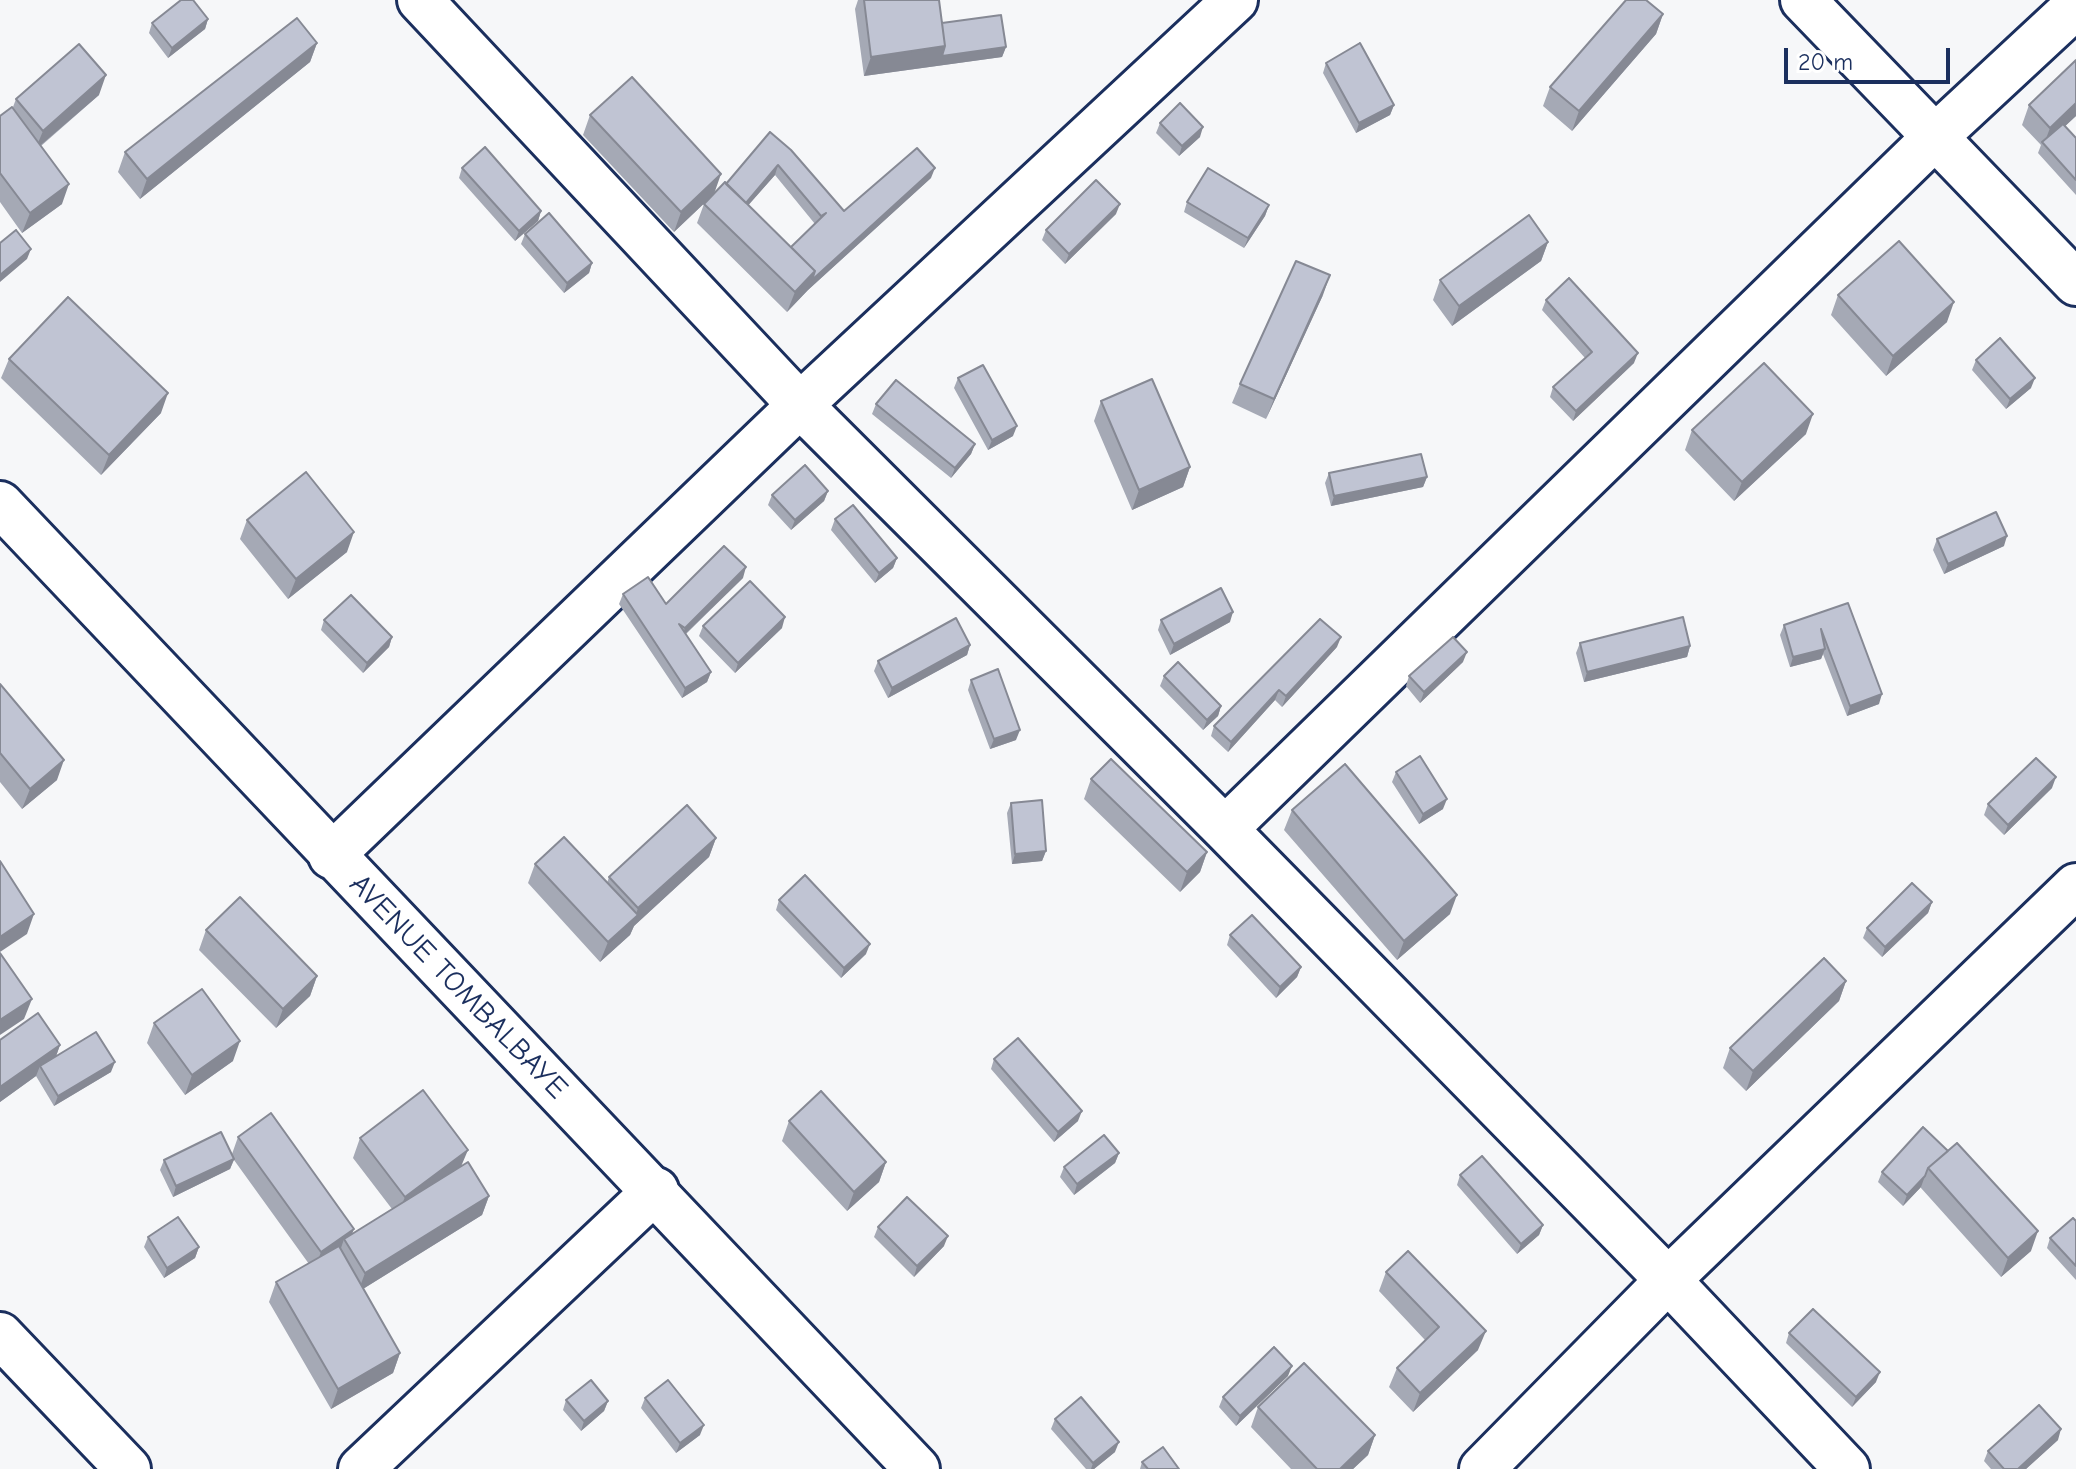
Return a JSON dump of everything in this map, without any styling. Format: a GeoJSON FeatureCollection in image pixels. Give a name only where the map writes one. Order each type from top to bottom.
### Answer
{"type":"FeatureCollection","features":[{"type":"Feature","properties":{"kind":"street"},"geometry":{"type":"LineString","coordinates":[[420,0],[800,405],[1225,829],[1668,1280],[1847,1469]]}},
{"type":"Feature","properties":{"kind":"street"},"geometry":{"type":"LineString","coordinates":[[331,856],[800,405],[1235,0]]}},
{"type":"Feature","properties":{"kind":"street"},"geometry":{"type":"LineString","coordinates":[[1803,0],[2076,283]]}},
{"type":"Feature","properties":{"kind":"street"},"geometry":{"type":"LineString","coordinates":[[1225,829],[1935,137],[2076,6]]}},
{"type":"Feature","properties":{"kind":"street","name":"AVENUE TOMBALBAYE"},"geometry":{"type":"LineString","coordinates":[[0,504],[331,856],[656,1190],[917,1469]]}},
{"type":"Feature","properties":{"kind":"street"},"geometry":{"type":"LineString","coordinates":[[1482,1469],[1668,1280],[2076,886]]}},
{"type":"Feature","properties":{"kind":"street"},"geometry":{"type":"LineString","coordinates":[[361,1469],[656,1190]]}},
{"type":"Feature","properties":{"kind":"street"},"geometry":{"type":"LineString","coordinates":[[0,1335],[128,1469]]}},
{"type":"Feature","properties":{"kind":"building"},"geometry":{"type":"Polygon","coordinates":[[[181,0],[193,0],[208,19],[172,48],[152,23],[181,0]]]}},
{"type":"Feature","properties":{"kind":"building"},"geometry":{"type":"Polygon","coordinates":[[[864,0],[939,0],[945,46],[871,57],[864,0]]]}},
{"type":"Feature","properties":{"kind":"building"},"geometry":{"type":"Polygon","coordinates":[[[1626,0],[1646,0],[1663,14],[1579,111],[1550,87],[1626,0]]]}},
{"type":"Feature","properties":{"kind":"building"},"geometry":{"type":"Polygon","coordinates":[[[1001,15],[1006,47],[942,56],[945,46],[942,23],[1001,15]]]}},
{"type":"Feature","properties":{"kind":"building"},"geometry":{"type":"Polygon","coordinates":[[[297,18],[317,43],[147,179],[125,152],[297,18]]]}},
{"type":"Feature","properties":{"kind":"building"},"geometry":{"type":"Polygon","coordinates":[[[1360,43],[1394,105],[1359,123],[1326,63],[1360,43]]]}},
{"type":"Feature","properties":{"kind":"building"},"geometry":{"type":"Polygon","coordinates":[[[79,44],[106,75],[43,131],[16,99],[79,44]]]}},
{"type":"Feature","properties":{"kind":"building"},"geometry":{"type":"Polygon","coordinates":[[[2076,60],[2076,103],[2050,128],[2029,105],[2076,60]]]}},
{"type":"Feature","properties":{"kind":"building"},"geometry":{"type":"Polygon","coordinates":[[[632,77],[721,174],[681,212],[590,115],[632,77]]]}},
{"type":"Feature","properties":{"kind":"building"},"geometry":{"type":"Polygon","coordinates":[[[1180,103],[1203,127],[1182,146],[1160,123],[1180,103]]]}},
{"type":"Feature","properties":{"kind":"building"},"geometry":{"type":"Polygon","coordinates":[[[12,107],[69,184],[30,213],[0,173],[0,116],[12,107]]]}},
{"type":"Feature","properties":{"kind":"building"},"geometry":{"type":"Polygon","coordinates":[[[2063,124],[2076,138],[2076,180],[2042,142],[2063,124]]]}},
{"type":"Feature","properties":{"kind":"building"},"geometry":{"type":"Polygon","coordinates":[[[770,132],[791,150],[844,211],[917,148],[935,168],[812,280],[815,271],[791,247],[826,213],[821,216],[778,165],[746,203],[726,184],[770,132]]]}},
{"type":"Feature","properties":{"kind":"building"},"geometry":{"type":"Polygon","coordinates":[[[485,147],[541,211],[519,231],[462,168],[485,147]]]}},
{"type":"Feature","properties":{"kind":"building"},"geometry":{"type":"Polygon","coordinates":[[[1208,168],[1269,205],[1248,238],[1187,202],[1208,168]]]}},
{"type":"Feature","properties":{"kind":"building"},"geometry":{"type":"Polygon","coordinates":[[[1096,180],[1120,204],[1069,254],[1046,230],[1096,180]]]}},
{"type":"Feature","properties":{"kind":"building"},"geometry":{"type":"Polygon","coordinates":[[[725,182],[815,271],[795,292],[704,204],[725,182]]]}},
{"type":"Feature","properties":{"kind":"building"},"geometry":{"type":"Polygon","coordinates":[[[549,213],[592,263],[567,283],[525,234],[549,213]]]}},
{"type":"Feature","properties":{"kind":"building"},"geometry":{"type":"Polygon","coordinates":[[[1529,215],[1548,242],[1459,306],[1440,280],[1529,215]]]}},
{"type":"Feature","properties":{"kind":"building"},"geometry":{"type":"Polygon","coordinates":[[[16,230],[31,249],[0,275],[0,243],[16,230]]]}},
{"type":"Feature","properties":{"kind":"building"},"geometry":{"type":"Polygon","coordinates":[[[1899,241],[1954,302],[1893,356],[1838,295],[1899,241]]]}},
{"type":"Feature","properties":{"kind":"building"},"geometry":{"type":"Polygon","coordinates":[[[1296,261],[1330,275],[1274,399],[1240,384],[1296,261]]]}},
{"type":"Feature","properties":{"kind":"building"},"geometry":{"type":"Polygon","coordinates":[[[1569,278],[1638,353],[1576,411],[1553,387],[1592,352],[1546,300],[1569,278]]]}},
{"type":"Feature","properties":{"kind":"building"},"geometry":{"type":"Polygon","coordinates":[[[68,297],[168,393],[109,455],[9,359],[68,297]]]}},
{"type":"Feature","properties":{"kind":"building"},"geometry":{"type":"Polygon","coordinates":[[[2000,338],[2035,378],[2010,399],[1976,360],[2000,338]]]}},
{"type":"Feature","properties":{"kind":"building"},"geometry":{"type":"Polygon","coordinates":[[[1764,363],[1813,414],[1742,482],[1692,430],[1764,363]]]}},
{"type":"Feature","properties":{"kind":"building"},"geometry":{"type":"Polygon","coordinates":[[[983,365],[1017,426],[992,440],[958,378],[983,365]]]}},
{"type":"Feature","properties":{"kind":"building"},"geometry":{"type":"Polygon","coordinates":[[[1152,379],[1190,467],[1139,490],[1101,401],[1152,379]]]}},
{"type":"Feature","properties":{"kind":"building"},"geometry":{"type":"Polygon","coordinates":[[[896,380],[975,444],[955,468],[876,404],[896,380]]]}},
{"type":"Feature","properties":{"kind":"building"},"geometry":{"type":"Polygon","coordinates":[[[1421,454],[1427,477],[1334,496],[1329,473],[1421,454]]]}},
{"type":"Feature","properties":{"kind":"building"},"geometry":{"type":"Polygon","coordinates":[[[805,465],[828,491],[795,520],[772,495],[805,465]]]}},
{"type":"Feature","properties":{"kind":"building"},"geometry":{"type":"Polygon","coordinates":[[[306,472],[354,532],[296,579],[247,520],[306,472]]]}},
{"type":"Feature","properties":{"kind":"building"},"geometry":{"type":"Polygon","coordinates":[[[853,505],[897,558],[879,573],[835,519],[853,505]]]}},
{"type":"Feature","properties":{"kind":"building"},"geometry":{"type":"Polygon","coordinates":[[[1996,512],[2007,536],[1948,564],[1937,539],[1996,512]]]}},
{"type":"Feature","properties":{"kind":"building"},"geometry":{"type":"Polygon","coordinates":[[[724,546],[746,567],[685,628],[679,624],[711,672],[685,688],[623,594],[648,577],[666,604],[724,546]]]}},
{"type":"Feature","properties":{"kind":"building"},"geometry":{"type":"Polygon","coordinates":[[[750,581],[785,617],[738,663],[703,626],[750,581]]]}},
{"type":"Feature","properties":{"kind":"building"},"geometry":{"type":"Polygon","coordinates":[[[1221,588],[1233,612],[1174,644],[1161,620],[1221,588]]]}},
{"type":"Feature","properties":{"kind":"building"},"geometry":{"type":"Polygon","coordinates":[[[351,595],[392,637],[367,663],[324,620],[351,595]]]}},
{"type":"Feature","properties":{"kind":"building"},"geometry":{"type":"Polygon","coordinates":[[[1848,603],[1882,694],[1850,706],[1821,629],[1825,649],[1793,657],[1784,625],[1848,603]]]}},
{"type":"Feature","properties":{"kind":"building"},"geometry":{"type":"Polygon","coordinates":[[[1683,617],[1690,646],[1587,672],[1580,643],[1683,617]]]}},
{"type":"Feature","properties":{"kind":"building"},"geometry":{"type":"Polygon","coordinates":[[[956,618],[970,645],[892,688],[878,661],[956,618]]]}},
{"type":"Feature","properties":{"kind":"building"},"geometry":{"type":"Polygon","coordinates":[[[1320,619],[1341,637],[1286,696],[1279,690],[1231,742],[1214,726],[1320,619]]]}},
{"type":"Feature","properties":{"kind":"building"},"geometry":{"type":"Polygon","coordinates":[[[1453,637],[1467,652],[1424,692],[1409,676],[1453,637]]]}},
{"type":"Feature","properties":{"kind":"building"},"geometry":{"type":"Polygon","coordinates":[[[1178,662],[1221,706],[1207,720],[1164,676],[1178,662]]]}},
{"type":"Feature","properties":{"kind":"building"},"geometry":{"type":"Polygon","coordinates":[[[998,669],[1020,730],[994,739],[971,680],[998,669]]]}},
{"type":"Feature","properties":{"kind":"building"},"geometry":{"type":"Polygon","coordinates":[[[0,684],[64,760],[30,789],[0,753],[0,684]]]}},
{"type":"Feature","properties":{"kind":"building"},"geometry":{"type":"Polygon","coordinates":[[[1420,756],[1447,799],[1423,814],[1396,772],[1420,756]]]}},
{"type":"Feature","properties":{"kind":"building"},"geometry":{"type":"Polygon","coordinates":[[[2036,758],[2056,777],[2008,825],[1988,804],[2036,758]]]}},
{"type":"Feature","properties":{"kind":"building"},"geometry":{"type":"Polygon","coordinates":[[[1111,759],[1207,852],[1187,872],[1091,779],[1111,759]]]}},
{"type":"Feature","properties":{"kind":"building"},"geometry":{"type":"Polygon","coordinates":[[[1345,764],[1457,895],[1404,941],[1292,810],[1345,764]]]}},
{"type":"Feature","properties":{"kind":"building"},"geometry":{"type":"Polygon","coordinates":[[[1042,800],[1046,851],[1015,854],[1011,803],[1042,800]]]}},
{"type":"Feature","properties":{"kind":"building"},"geometry":{"type":"Polygon","coordinates":[[[687,805],[716,838],[638,908],[609,877],[687,805]]]}},
{"type":"Feature","properties":{"kind":"building"},"geometry":{"type":"Polygon","coordinates":[[[564,837],[638,915],[608,942],[535,864],[564,837]]]}},
{"type":"Feature","properties":{"kind":"building"},"geometry":{"type":"Polygon","coordinates":[[[0,861],[34,914],[0,937],[0,861]]]}},
{"type":"Feature","properties":{"kind":"building"},"geometry":{"type":"Polygon","coordinates":[[[805,875],[870,944],[844,968],[779,900],[805,875]]]}},
{"type":"Feature","properties":{"kind":"building"},"geometry":{"type":"Polygon","coordinates":[[[1912,883],[1932,902],[1885,947],[1867,928],[1912,883]]]}},
{"type":"Feature","properties":{"kind":"building"},"geometry":{"type":"Polygon","coordinates":[[[240,897],[317,976],[283,1009],[206,930],[240,897]]]}},
{"type":"Feature","properties":{"kind":"building"},"geometry":{"type":"Polygon","coordinates":[[[1252,915],[1301,967],[1280,987],[1230,935],[1252,915]]]}},
{"type":"Feature","properties":{"kind":"building"},"geometry":{"type":"Polygon","coordinates":[[[0,953],[32,999],[0,1020],[0,953]]]}},
{"type":"Feature","properties":{"kind":"building"},"geometry":{"type":"Polygon","coordinates":[[[1824,958],[1846,981],[1753,1071],[1730,1048],[1824,958]]]}},
{"type":"Feature","properties":{"kind":"building"},"geometry":{"type":"Polygon","coordinates":[[[202,989],[240,1041],[192,1075],[154,1023],[202,989]]]}},
{"type":"Feature","properties":{"kind":"building"},"geometry":{"type":"Polygon","coordinates":[[[38,1013],[60,1045],[0,1087],[0,1040],[38,1013]]]}},
{"type":"Feature","properties":{"kind":"building"},"geometry":{"type":"Polygon","coordinates":[[[96,1032],[115,1062],[58,1096],[40,1066],[96,1032]]]}},
{"type":"Feature","properties":{"kind":"building"},"geometry":{"type":"Polygon","coordinates":[[[1018,1038],[1082,1111],[1058,1132],[994,1059],[1018,1038]]]}},
{"type":"Feature","properties":{"kind":"building"},"geometry":{"type":"Polygon","coordinates":[[[423,1090],[468,1150],[405,1197],[360,1138],[423,1090]]]}},
{"type":"Feature","properties":{"kind":"building"},"geometry":{"type":"Polygon","coordinates":[[[821,1091],[886,1162],[854,1192],[789,1121],[821,1091]]]}},
{"type":"Feature","properties":{"kind":"building"},"geometry":{"type":"Polygon","coordinates":[[[271,1113],[354,1229],[321,1252],[238,1137],[271,1113]]]}},
{"type":"Feature","properties":{"kind":"building"},"geometry":{"type":"Polygon","coordinates":[[[1923,1127],[1948,1151],[1928,1168],[1925,1176],[1907,1195],[1882,1172],[1923,1127]]]}},
{"type":"Feature","properties":{"kind":"building"},"geometry":{"type":"Polygon","coordinates":[[[221,1132],[234,1159],[176,1186],[164,1160],[221,1132]]]}},
{"type":"Feature","properties":{"kind":"building"},"geometry":{"type":"Polygon","coordinates":[[[1104,1135],[1119,1153],[1077,1184],[1064,1167],[1104,1135]]]}},
{"type":"Feature","properties":{"kind":"building"},"geometry":{"type":"Polygon","coordinates":[[[1957,1143],[2038,1231],[2008,1258],[1928,1168],[1957,1143]]]}},
{"type":"Feature","properties":{"kind":"building"},"geometry":{"type":"Polygon","coordinates":[[[1482,1156],[1543,1225],[1521,1244],[1460,1175],[1482,1156]]]}},
{"type":"Feature","properties":{"kind":"building"},"geometry":{"type":"Polygon","coordinates":[[[468,1162],[489,1196],[365,1273],[344,1239],[468,1162]]]}},
{"type":"Feature","properties":{"kind":"building"},"geometry":{"type":"Polygon","coordinates":[[[907,1197],[948,1236],[917,1266],[878,1227],[907,1197]]]}},
{"type":"Feature","properties":{"kind":"building"},"geometry":{"type":"Polygon","coordinates":[[[178,1217],[199,1247],[167,1268],[148,1237],[178,1217]]]}},
{"type":"Feature","properties":{"kind":"building"},"geometry":{"type":"Polygon","coordinates":[[[2073,1218],[2076,1221],[2076,1266],[2050,1238],[2073,1218]]]}},
{"type":"Feature","properties":{"kind":"building"},"geometry":{"type":"Polygon","coordinates":[[[339,1246],[400,1353],[338,1389],[276,1282],[339,1246]]]}},
{"type":"Feature","properties":{"kind":"building"},"geometry":{"type":"Polygon","coordinates":[[[1408,1251],[1486,1331],[1420,1393],[1397,1368],[1439,1327],[1386,1272],[1408,1251]]]}},
{"type":"Feature","properties":{"kind":"building"},"geometry":{"type":"Polygon","coordinates":[[[1813,1309],[1880,1372],[1856,1397],[1789,1333],[1813,1309]]]}},
{"type":"Feature","properties":{"kind":"building"},"geometry":{"type":"Polygon","coordinates":[[[1274,1347],[1292,1366],[1240,1416],[1223,1397],[1274,1347]]]}},
{"type":"Feature","properties":{"kind":"building"},"geometry":{"type":"Polygon","coordinates":[[[1304,1363],[1375,1435],[1340,1469],[1317,1469],[1258,1407],[1304,1363]]]}},
{"type":"Feature","properties":{"kind":"building"},"geometry":{"type":"Polygon","coordinates":[[[591,1380],[608,1401],[584,1421],[566,1400],[591,1380]]]}},
{"type":"Feature","properties":{"kind":"building"},"geometry":{"type":"Polygon","coordinates":[[[668,1380],[704,1425],[680,1443],[645,1398],[668,1380]]]}},
{"type":"Feature","properties":{"kind":"building"},"geometry":{"type":"Polygon","coordinates":[[[1081,1397],[1119,1442],[1093,1463],[1055,1419],[1081,1397]]]}},
{"type":"Feature","properties":{"kind":"building"},"geometry":{"type":"Polygon","coordinates":[[[2039,1405],[2061,1429],[2018,1469],[2004,1469],[1988,1451],[2039,1405]]]}},
{"type":"Feature","properties":{"kind":"building"},"geometry":{"type":"Polygon","coordinates":[[[1163,1447],[1179,1469],[1148,1469],[1142,1462],[1163,1447]]]}}]}
